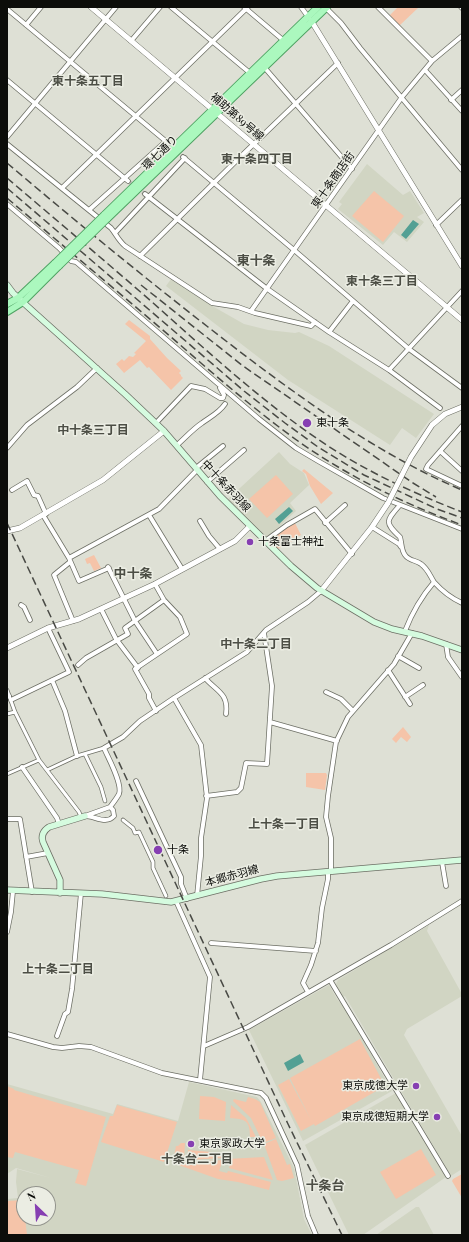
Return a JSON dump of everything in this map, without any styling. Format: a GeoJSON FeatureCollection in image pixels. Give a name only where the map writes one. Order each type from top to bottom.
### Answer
{"type":"FeatureCollection","features":[{"type":"Feature","properties":{"kind":"main road","name":"環七通り"},"geometry":{"type":"LineString","coordinates":[[7,312],[215,111],[264,67],[310,19],[318,7]]}},
{"type":"Feature","properties":{"kind":"main road","name":"環七通り"},"geometry":{"type":"LineString","coordinates":[[215,111],[250,72],[283,40],[326,7]]}},
{"type":"Feature","properties":{"kind":"main road","name":"中十条赤羽線"},"geometry":{"type":"LineString","coordinates":[[7,285],[20,300],[97,368],[156,423],[177,445],[207,482],[250,526],[295,570],[321,591],[374,622],[392,629],[412,633],[462,650]]}},
{"type":"Feature","properties":{"kind":"main road","name":"環七通り"},"geometry":{"type":"LineString","coordinates":[[7,304],[20,300]]}},
{"type":"Feature","properties":{"kind":"main road"},"geometry":{"type":"LineString","coordinates":[[60,893],[60,880],[42,839],[43,833],[49,827],[83,817]]}},
{"type":"Feature","properties":{"kind":"main road","name":"本郷赤羽線"},"geometry":{"type":"LineString","coordinates":[[10,891],[81,893],[176,902],[269,877],[462,860]]}},
{"type":"Feature","properties":{"kind":"street"},"geometry":{"type":"LineString","coordinates":[[26,25],[42,7]]}},
{"type":"Feature","properties":{"kind":"street","name":"補助第89号線"},"geometry":{"type":"LineString","coordinates":[[91,7],[462,320]]}},
{"type":"Feature","properties":{"kind":"street"},"geometry":{"type":"LineString","coordinates":[[7,138],[116,7]]}},
{"type":"Feature","properties":{"kind":"street"},"geometry":{"type":"LineString","coordinates":[[131,41],[160,7]]}},
{"type":"Feature","properties":{"kind":"street"},"geometry":{"type":"LineString","coordinates":[[171,7],[250,72]]}},
{"type":"Feature","properties":{"kind":"street"},"geometry":{"type":"LineString","coordinates":[[300,7],[310,19],[338,63],[462,266]]}},
{"type":"Feature","properties":{"kind":"street"},"geometry":{"type":"LineString","coordinates":[[326,7],[341,23],[364,53],[462,170]]}},
{"type":"Feature","properties":{"kind":"street"},"geometry":{"type":"LineString","coordinates":[[378,7],[432,61]]}},
{"type":"Feature","properties":{"kind":"street"},"geometry":{"type":"LineString","coordinates":[[62,188],[246,8],[283,40]]}},
{"type":"Feature","properties":{"kind":"street"},"geometry":{"type":"LineString","coordinates":[[7,9],[166,142],[126,179],[89,210]]}},
{"type":"Feature","properties":{"kind":"street","name":"東十条商店街"},"geometry":{"type":"LineString","coordinates":[[251,311],[402,97],[432,61],[462,36]]}},
{"type":"Feature","properties":{"kind":"street"},"geometry":{"type":"LineString","coordinates":[[140,256],[338,63]]}},
{"type":"Feature","properties":{"kind":"street"},"geometry":{"type":"LineString","coordinates":[[264,67],[352,169]]}},
{"type":"Feature","properties":{"kind":"street"},"geometry":{"type":"LineString","coordinates":[[425,70],[462,111]]}},
{"type":"Feature","properties":{"kind":"street"},"geometry":{"type":"LineString","coordinates":[[7,80],[126,179]]}},
{"type":"Feature","properties":{"kind":"street"},"geometry":{"type":"LineString","coordinates":[[451,100],[462,90]]}},
{"type":"Feature","properties":{"kind":"street"},"geometry":{"type":"LineString","coordinates":[[7,144],[89,210],[115,233],[124,246],[212,303],[238,307],[255,313],[311,326],[315,322]]}},
{"type":"Feature","properties":{"kind":"street"},"geometry":{"type":"LineString","coordinates":[[115,233],[146,196],[184,158],[409,349],[462,388]]}},
{"type":"Feature","properties":{"kind":"street"},"geometry":{"type":"LineString","coordinates":[[146,196],[266,288],[329,332],[389,370],[440,408]]}},
{"type":"Feature","properties":{"kind":"street"},"geometry":{"type":"LineString","coordinates":[[436,224],[462,200]]}},
{"type":"Feature","properties":{"kind":"street"},"geometry":{"type":"LineString","coordinates":[[7,204],[59,248],[71,261],[76,262],[279,436],[336,472],[400,506],[462,529]]}},
{"type":"Feature","properties":{"kind":"street"},"geometry":{"type":"LineString","coordinates":[[389,370],[462,291]]}},
{"type":"Feature","properties":{"kind":"street"},"geometry":{"type":"LineString","coordinates":[[329,332],[353,301]]}},
{"type":"Feature","properties":{"kind":"street"},"geometry":{"type":"LineString","coordinates":[[7,448],[27,425],[77,387],[97,368]]}},
{"type":"Feature","properties":{"kind":"street"},"geometry":{"type":"LineString","coordinates":[[156,423],[191,386],[205,389],[220,398],[223,398],[224,395],[216,382]]}},
{"type":"Feature","properties":{"kind":"street"},"geometry":{"type":"LineString","coordinates":[[177,445],[201,423],[220,410],[225,404]]}},
{"type":"Feature","properties":{"kind":"street"},"geometry":{"type":"LineString","coordinates":[[47,770],[77,756],[104,748],[123,737],[140,721],[247,652],[270,627],[295,611],[321,591],[372,527],[388,503],[411,457],[432,425],[445,414],[462,407]]}},
{"type":"Feature","properties":{"kind":"street"},"geometry":{"type":"LineString","coordinates":[[462,426],[426,469],[462,486]]}},
{"type":"Feature","properties":{"kind":"street"},"geometry":{"type":"LineString","coordinates":[[7,531],[19,529],[103,480],[164,431]]}},
{"type":"Feature","properties":{"kind":"street"},"geometry":{"type":"LineString","coordinates":[[73,622],[54,576],[70,560],[159,509],[196,469],[223,446]]}},
{"type":"Feature","properties":{"kind":"street"},"geometry":{"type":"LineString","coordinates":[[207,482],[244,450]]}},
{"type":"Feature","properties":{"kind":"street"},"geometry":{"type":"LineString","coordinates":[[440,451],[462,471]]}},
{"type":"Feature","properties":{"kind":"street"},"geometry":{"type":"LineString","coordinates":[[12,490],[27,481],[34,495],[38,496],[44,515],[70,560],[80,581],[109,567],[135,621],[157,654]]}},
{"type":"Feature","properties":{"kind":"street"},"geometry":{"type":"LineString","coordinates":[[326,523],[345,505]]}},
{"type":"Feature","properties":{"kind":"street"},"geometry":{"type":"LineString","coordinates":[[400,506],[390,518],[389,522],[390,527],[400,537],[403,553],[407,558],[421,564],[427,570],[434,582],[448,595],[462,603]]}},
{"type":"Feature","properties":{"kind":"street"},"geometry":{"type":"LineString","coordinates":[[265,541],[287,525],[315,509],[352,554]]}},
{"type":"Feature","properties":{"kind":"street"},"geometry":{"type":"LineString","coordinates":[[149,515],[182,569]]}},
{"type":"Feature","properties":{"kind":"street"},"geometry":{"type":"LineString","coordinates":[[200,522],[220,549]]}},
{"type":"Feature","properties":{"kind":"street"},"geometry":{"type":"LineString","coordinates":[[7,648],[48,628],[73,622],[155,584],[235,541],[250,526]]}},
{"type":"Feature","properties":{"kind":"street"},"geometry":{"type":"LineString","coordinates":[[372,527],[399,544],[401,547]]}},
{"type":"Feature","properties":{"kind":"street"},"geometry":{"type":"LineString","coordinates":[[405,631],[418,604],[434,582]]}},
{"type":"Feature","properties":{"kind":"street"},"geometry":{"type":"LineString","coordinates":[[155,584],[164,600],[180,617],[187,634],[135,669],[149,694],[149,698],[156,711]]}},
{"type":"Feature","properties":{"kind":"street"},"geometry":{"type":"LineString","coordinates":[[78,665],[86,658],[128,634],[125,628],[164,600]]}},
{"type":"Feature","properties":{"kind":"street"},"geometry":{"type":"LineString","coordinates":[[22,605],[30,620]]}},
{"type":"Feature","properties":{"kind":"street"},"geometry":{"type":"LineString","coordinates":[[100,609],[118,640],[138,668]]}},
{"type":"Feature","properties":{"kind":"street"},"geometry":{"type":"LineString","coordinates":[[9,698],[69,672],[48,628]]}},
{"type":"Feature","properties":{"kind":"street"},"geometry":{"type":"LineString","coordinates":[[206,796],[238,792],[241,788],[246,763],[267,764],[272,686],[264,633]]}},
{"type":"Feature","properties":{"kind":"street"},"geometry":{"type":"LineString","coordinates":[[308,992],[303,983],[316,951],[329,872],[331,838],[326,817],[337,741],[348,717],[388,670],[412,633]]}},
{"type":"Feature","properties":{"kind":"street"},"geometry":{"type":"LineString","coordinates":[[446,644],[448,657],[462,677]]}},
{"type":"Feature","properties":{"kind":"street"},"geometry":{"type":"LineString","coordinates":[[398,656],[420,668]]}},
{"type":"Feature","properties":{"kind":"street"},"geometry":{"type":"LineString","coordinates":[[388,670],[410,704]]}},
{"type":"Feature","properties":{"kind":"street"},"geometry":{"type":"LineString","coordinates":[[205,678],[224,696],[227,704],[226,714]]}},
{"type":"Feature","properties":{"kind":"street"},"geometry":{"type":"LineString","coordinates":[[52,680],[65,711],[77,756]]}},
{"type":"Feature","properties":{"kind":"street"},"geometry":{"type":"LineString","coordinates":[[405,697],[423,685]]}},
{"type":"Feature","properties":{"kind":"street"},"geometry":{"type":"LineString","coordinates":[[7,690],[15,712],[39,760],[83,817]]}},
{"type":"Feature","properties":{"kind":"street"},"geometry":{"type":"LineString","coordinates":[[326,692],[341,699],[353,711]]}},
{"type":"Feature","properties":{"kind":"street"},"geometry":{"type":"LineString","coordinates":[[174,698],[201,745],[206,796],[201,838],[201,856],[197,896]]}},
{"type":"Feature","properties":{"kind":"street"},"geometry":{"type":"LineString","coordinates":[[7,714],[15,712]]}},
{"type":"Feature","properties":{"kind":"street"},"geometry":{"type":"LineString","coordinates":[[270,722],[337,741]]}},
{"type":"Feature","properties":{"kind":"street"},"geometry":{"type":"LineString","coordinates":[[83,817],[110,807],[119,794],[120,790],[118,780],[104,748]]}},
{"type":"Feature","properties":{"kind":"street"},"geometry":{"type":"LineString","coordinates":[[85,754],[101,787],[105,801]]}},
{"type":"Feature","properties":{"kind":"street"},"geometry":{"type":"LineString","coordinates":[[7,774],[39,760]]}},
{"type":"Feature","properties":{"kind":"street"},"geometry":{"type":"LineString","coordinates":[[22,767],[54,814],[59,824]]}},
{"type":"Feature","properties":{"kind":"street"},"geometry":{"type":"LineString","coordinates":[[136,781],[181,877],[181,884],[187,899]]}},
{"type":"Feature","properties":{"kind":"street"},"geometry":{"type":"LineString","coordinates":[[83,817],[90,816],[103,821],[113,818],[114,812],[110,807]]}},
{"type":"Feature","properties":{"kind":"street"},"geometry":{"type":"LineString","coordinates":[[7,819],[20,819],[32,892]]}},
{"type":"Feature","properties":{"kind":"street"},"geometry":{"type":"LineString","coordinates":[[123,820],[133,828],[135,833],[139,832],[153,862],[152,868],[166,896]]}},
{"type":"Feature","properties":{"kind":"street"},"geometry":{"type":"LineString","coordinates":[[26,857],[48,853]]}},
{"type":"Feature","properties":{"kind":"street"},"geometry":{"type":"LineString","coordinates":[[442,862],[446,886]]}},
{"type":"Feature","properties":{"kind":"street"},"geometry":{"type":"LineString","coordinates":[[7,932],[11,912],[10,891]]}},
{"type":"Feature","properties":{"kind":"street"},"geometry":{"type":"LineString","coordinates":[[57,1036],[65,1014],[68,1012],[72,989],[81,893]]}},
{"type":"Feature","properties":{"kind":"street"},"geometry":{"type":"LineString","coordinates":[[204,1046],[244,1029],[391,945],[462,901]]}},
{"type":"Feature","properties":{"kind":"street"},"geometry":{"type":"LineString","coordinates":[[176,902],[210,978],[200,1080]]}},
{"type":"Feature","properties":{"kind":"street"},"geometry":{"type":"LineString","coordinates":[[211,943],[316,951]]}},
{"type":"Feature","properties":{"kind":"street"},"geometry":{"type":"LineString","coordinates":[[330,980],[423,1132],[448,1176]]}},
{"type":"Feature","properties":{"kind":"street"},"geometry":{"type":"LineString","coordinates":[[7,1034],[53,1047],[91,1047],[162,1073],[261,1093],[266,1098],[297,1165],[308,1216],[316,1235]]}},
{"type":"Feature","properties":{"kind":"shaded area"},"geometry":{"type":"Polygon","coordinates":[[[398,7],[418,8],[399,26],[390,15],[398,7]]]}},
{"type":"Feature","properties":{"kind":"shaded area"},"geometry":{"type":"Polygon","coordinates":[[[367,164],[403,195],[410,191],[424,213],[417,217],[424,222],[407,242],[394,232],[383,245],[338,209],[342,204],[339,202],[367,164]]]}},
{"type":"Feature","properties":{"kind":"shaded area"},"geometry":{"type":"Polygon","coordinates":[[[374,191],[404,216],[383,242],[352,216],[374,191]]]}},
{"type":"Feature","properties":{"kind":"shaded area"},"geometry":{"type":"Polygon","coordinates":[[[171,279],[214,307],[244,324],[268,330],[295,333],[299,332],[329,346],[434,414],[416,438],[402,428],[390,445],[288,380],[166,286],[171,279]]]}},
{"type":"Feature","properties":{"kind":"shaded area"},"geometry":{"type":"Polygon","coordinates":[[[129,320],[150,336],[150,339],[181,371],[179,373],[183,378],[171,390],[149,367],[147,368],[140,360],[124,373],[116,364],[122,359],[124,361],[129,356],[133,357],[136,354],[134,353],[146,341],[125,324],[129,320]]]}},
{"type":"Feature","properties":{"kind":"shaded area"},"geometry":{"type":"Polygon","coordinates":[[[279,452],[290,464],[304,473],[309,485],[290,503],[296,511],[268,537],[266,537],[228,499],[279,452]]]}},
{"type":"Feature","properties":{"kind":"shaded area"},"geometry":{"type":"Polygon","coordinates":[[[304,469],[333,493],[321,504],[310,486],[306,474],[302,471],[304,469]]]}},
{"type":"Feature","properties":{"kind":"shaded area"},"geometry":{"type":"Polygon","coordinates":[[[276,475],[293,494],[267,518],[249,499],[276,475]]]}},
{"type":"Feature","properties":{"kind":"shaded area"},"geometry":{"type":"Polygon","coordinates":[[[295,523],[301,535],[286,546],[284,545],[278,549],[269,542],[269,540],[286,527],[295,523]]]}},
{"type":"Feature","properties":{"kind":"shaded area"},"geometry":{"type":"Polygon","coordinates":[[[94,555],[101,568],[94,571],[90,563],[87,564],[85,559],[94,555]]]}},
{"type":"Feature","properties":{"kind":"shaded area"},"geometry":{"type":"Polygon","coordinates":[[[403,727],[411,737],[407,742],[401,737],[396,743],[392,739],[403,727]]]}},
{"type":"Feature","properties":{"kind":"shaded area"},"geometry":{"type":"Polygon","coordinates":[[[306,773],[326,773],[325,790],[306,787],[306,773]]]}},
{"type":"Feature","properties":{"kind":"shaded area","name":"東京成徳大学"},"geometry":{"type":"Polygon","coordinates":[[[429,925],[427,931],[462,996],[407,1029],[404,1035],[462,1136],[462,1169],[451,1176],[345,996],[343,997],[336,984],[338,980],[429,925]]]}},
{"type":"Feature","properties":{"kind":"shaded area"},"geometry":{"type":"Polygon","coordinates":[[[329,985],[337,999],[345,1008],[392,1091],[303,1141],[249,1030],[329,985]]]}},
{"type":"Feature","properties":{"kind":"shaded area"},"geometry":{"type":"Polygon","coordinates":[[[360,1039],[385,1086],[315,1126],[314,1124],[301,1131],[278,1085],[289,1079],[311,1120],[290,1078],[360,1039]]]}},
{"type":"Feature","properties":{"kind":"shaded area","name":"東京家政大学"},"geometry":{"type":"Polygon","coordinates":[[[189,1082],[257,1097],[261,1102],[294,1168],[304,1219],[312,1235],[7,1235],[7,1199],[16,1198],[16,1226],[56,1226],[56,1186],[16,1186],[17,1169],[51,1178],[16,1168],[7,1174],[7,1084],[113,1114],[117,1104],[178,1121],[189,1082]]]}},
{"type":"Feature","properties":{"kind":"shaded area"},"geometry":{"type":"Polygon","coordinates":[[[7,1086],[14,1090],[106,1117],[86,1186],[75,1183],[79,1170],[15,1152],[13,1158],[7,1157],[7,1086]]]}},
{"type":"Feature","properties":{"kind":"shaded area"},"geometry":{"type":"Polygon","coordinates":[[[396,1093],[446,1177],[363,1235],[349,1235],[305,1145],[396,1093]]]}},
{"type":"Feature","properties":{"kind":"shaded area"},"geometry":{"type":"Polygon","coordinates":[[[200,1096],[214,1097],[226,1102],[225,1121],[199,1119],[200,1096]]]}},
{"type":"Feature","properties":{"kind":"shaded area"},"geometry":{"type":"Polygon","coordinates":[[[248,1097],[260,1102],[276,1138],[263,1143],[251,1118],[233,1101],[234,1099],[246,1102],[248,1097]]]}},
{"type":"Feature","properties":{"kind":"shaded area"},"geometry":{"type":"Polygon","coordinates":[[[117,1105],[177,1122],[164,1162],[101,1142],[110,1116],[113,1116],[117,1105]]]}},
{"type":"Feature","properties":{"kind":"shaded area"},"geometry":{"type":"Polygon","coordinates":[[[231,1105],[246,1118],[256,1137],[250,1137],[249,1127],[246,1122],[239,1119],[230,1118],[231,1105]]]}},
{"type":"Feature","properties":{"kind":"shaded area"},"geometry":{"type":"Polygon","coordinates":[[[276,1139],[287,1165],[290,1164],[294,1178],[282,1181],[277,1180],[264,1144],[276,1139]]]}},
{"type":"Feature","properties":{"kind":"shaded area"},"geometry":{"type":"Polygon","coordinates":[[[181,1143],[185,1143],[184,1159],[173,1161],[176,1146],[181,1143]]]}},
{"type":"Feature","properties":{"kind":"shaded area"},"geometry":{"type":"Polygon","coordinates":[[[421,1149],[436,1175],[396,1199],[380,1172],[421,1149]]]}},
{"type":"Feature","properties":{"kind":"shaded area"},"geometry":{"type":"Polygon","coordinates":[[[188,1150],[224,1153],[223,1158],[187,1160],[188,1150]]]}},
{"type":"Feature","properties":{"kind":"shaded area"},"geometry":{"type":"Polygon","coordinates":[[[264,1157],[273,1180],[229,1168],[230,1165],[227,1164],[227,1159],[264,1157]]]}},
{"type":"Feature","properties":{"kind":"shaded area"},"geometry":{"type":"Polygon","coordinates":[[[223,1160],[219,1171],[227,1173],[228,1171],[271,1182],[269,1190],[238,1182],[218,1179],[173,1163],[223,1160]]]}},
{"type":"Feature","properties":{"kind":"shaded area"},"geometry":{"type":"Polygon","coordinates":[[[462,1174],[462,1198],[452,1181],[462,1174]]]}},
{"type":"Feature","properties":{"kind":"shaded area"},"geometry":{"type":"Polygon","coordinates":[[[16,1200],[16,1226],[26,1226],[27,1235],[7,1235],[7,1201],[16,1200]]]}},
{"type":"Feature","properties":{"kind":"shaded area"},"geometry":{"type":"Polygon","coordinates":[[[416,1207],[419,1207],[434,1235],[376,1235],[416,1207]]]}},
{"type":"Feature","properties":{"kind":"water"},"geometry":{"type":"Polygon","coordinates":[[[413,220],[419,224],[406,239],[401,235],[413,220]]]}},
{"type":"Feature","properties":{"kind":"water"},"geometry":{"type":"Polygon","coordinates":[[[289,507],[293,511],[279,524],[275,519],[289,507]]]}},
{"type":"Feature","properties":{"kind":"water"},"geometry":{"type":"Polygon","coordinates":[[[300,1054],[304,1062],[288,1071],[284,1063],[300,1054]]]}},
{"type":"Feature","properties":{"kind":"tunnel"},"geometry":{"type":"LineString","coordinates":[[168,143],[183,157]]}},
{"type":"Feature","properties":{"kind":"tunnel"},"geometry":{"type":"LineString","coordinates":[[128,181],[145,194]]}},
{"type":"Feature","properties":{"kind":"railway"},"geometry":{"type":"LineString","coordinates":[[7,163],[157,287],[237,350],[298,395],[362,438],[428,475],[462,490]]}},
{"type":"Feature","properties":{"kind":"railway"},"geometry":{"type":"LineString","coordinates":[[7,178],[134,286],[233,374],[275,408],[319,440],[353,461],[407,489],[462,512]]}},
{"type":"Feature","properties":{"kind":"railway"},"geometry":{"type":"LineString","coordinates":[[7,188],[244,391],[318,447],[364,475],[437,509],[462,518]]}},
{"type":"Feature","properties":{"kind":"railway"},"geometry":{"type":"LineString","coordinates":[[7,198],[230,388],[291,436],[331,463],[352,475],[395,497],[462,525]]}},
{"type":"Feature","properties":{"kind":"railway"},"geometry":{"type":"LineString","coordinates":[[141,285],[243,366],[413,483],[436,497]]}},
{"type":"Feature","properties":{"kind":"railway"},"geometry":{"type":"LineString","coordinates":[[7,523],[288,1124],[342,1235]]}},
{"type":"Feature","properties":{"kind":"place","name":"東十条"},"geometry":{"type":"Point","coordinates":[307,423]}},
{"type":"Feature","properties":{"kind":"place","name":"十条富士神社"},"geometry":{"type":"Point","coordinates":[250,542]}},
{"type":"Feature","properties":{"kind":"place","name":"十条"},"geometry":{"type":"Point","coordinates":[158,850]}},
{"type":"Feature","properties":{"kind":"place","name":"東京成徳大学"},"geometry":{"type":"Point","coordinates":[416,1086]}},
{"type":"Feature","properties":{"kind":"place","name":"東京成徳短期大学"},"geometry":{"type":"Point","coordinates":[437,1117]}},
{"type":"Feature","properties":{"kind":"place","name":"東京家政大学"},"geometry":{"type":"Point","coordinates":[191,1144]}},
{"type":"Feature","properties":{"kind":"district","name":"東十条五丁目"},"geometry":{"type":"Point","coordinates":[88,81]}},
{"type":"Feature","properties":{"kind":"district","name":"東十条四丁目"},"geometry":{"type":"Point","coordinates":[257,159]}},
{"type":"Feature","properties":{"kind":"district","name":"東十条"},"geometry":{"type":"Point","coordinates":[256,261]}},
{"type":"Feature","properties":{"kind":"district","name":"東十条三丁目"},"geometry":{"type":"Point","coordinates":[382,281]}},
{"type":"Feature","properties":{"kind":"district","name":"中十条三丁目"},"geometry":{"type":"Point","coordinates":[93,430]}},
{"type":"Feature","properties":{"kind":"district","name":"中十条"},"geometry":{"type":"Point","coordinates":[133,574]}},
{"type":"Feature","properties":{"kind":"district","name":"中十条二丁目"},"geometry":{"type":"Point","coordinates":[256,644]}},
{"type":"Feature","properties":{"kind":"district","name":"上十条一丁目"},"geometry":{"type":"Point","coordinates":[284,824]}},
{"type":"Feature","properties":{"kind":"district","name":"上十条二丁目"},"geometry":{"type":"Point","coordinates":[58,969]}},
{"type":"Feature","properties":{"kind":"district","name":"十条台二丁目"},"geometry":{"type":"Point","coordinates":[197,1159]}},
{"type":"Feature","properties":{"kind":"district","name":"十条台"},"geometry":{"type":"Point","coordinates":[325,1186]}}]}
